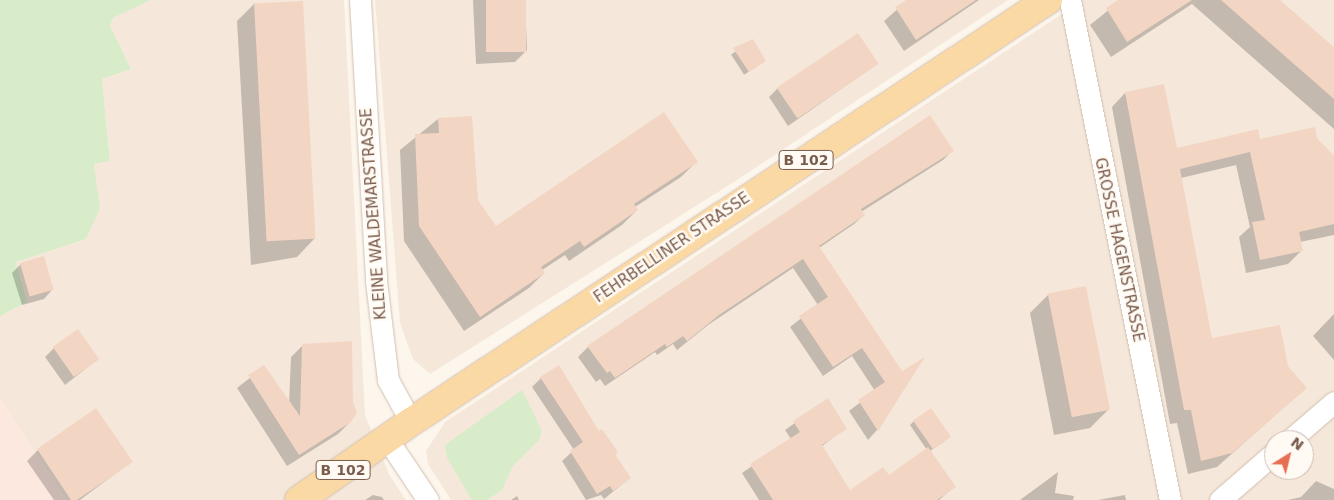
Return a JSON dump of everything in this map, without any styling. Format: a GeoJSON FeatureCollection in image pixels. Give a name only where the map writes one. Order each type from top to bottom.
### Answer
{"type":"FeatureCollection","features":[{"type":"Feature","properties":{"kind":"main road","name":"FEHRBELLINER STRASSE"},"geometry":{"type":"LineString","coordinates":[[299,500],[411,422],[1048,0]]}},
{"type":"Feature","properties":{"kind":"street","name":"KLEINE WALDEMARSTRASSE"},"geometry":{"type":"LineString","coordinates":[[360,0],[376,281],[388,380],[411,422]]}},
{"type":"Feature","properties":{"kind":"street","name":"GROSSE HAGENSTRASSE"},"geometry":{"type":"LineString","coordinates":[[1070,0],[1170,500]]}},
{"type":"Feature","properties":{"kind":"street"},"geometry":{"type":"LineString","coordinates":[[1302,430],[1334,402]]}},
{"type":"Feature","properties":{"kind":"street"},"geometry":{"type":"LineString","coordinates":[[386,439],[428,500]]}},
{"type":"Feature","properties":{"kind":"street"},"geometry":{"type":"LineString","coordinates":[[1220,500],[1264,462]]}},
{"type":"Feature","properties":{"kind":"shaded area"},"geometry":{"type":"Polygon","coordinates":[[[151,0],[344,0],[365,415],[390,476],[406,500],[66,500],[0,399],[0,316],[27,302],[15,262],[86,239],[99,208],[94,164],[110,161],[102,79],[131,69],[110,26],[113,18],[151,0]]]}},
{"type":"Feature","properties":{"kind":"shaded area"},"geometry":{"type":"Polygon","coordinates":[[[375,0],[1008,0],[737,180],[430,374],[413,359],[400,323],[375,0]]]}},
{"type":"Feature","properties":{"kind":"shaded area"},"geometry":{"type":"Polygon","coordinates":[[[1083,0],[1334,0],[1334,500],[451,500],[428,464],[426,451],[445,422],[1083,0]]]}},
{"type":"Feature","properties":{"kind":"shaded area"},"geometry":{"type":"Polygon","coordinates":[[[0,399],[66,500],[0,500],[0,399]]]}},
{"type":"Feature","properties":{"kind":"green space"},"geometry":{"type":"Polygon","coordinates":[[[0,0],[151,0],[113,18],[110,26],[131,69],[102,79],[110,161],[94,164],[100,208],[86,239],[16,262],[27,302],[0,316],[0,0]]]}},
{"type":"Feature","properties":{"kind":"green space"},"geometry":{"type":"Polygon","coordinates":[[[522,390],[542,431],[539,440],[513,466],[502,490],[487,500],[472,500],[447,458],[445,445],[522,390]]]}},
{"type":"Feature","properties":{"kind":"building"},"geometry":{"type":"Polygon","coordinates":[[[486,0],[526,0],[526,52],[486,52],[486,0]]]}},
{"type":"Feature","properties":{"kind":"building"},"geometry":{"type":"Polygon","coordinates":[[[906,0],[976,0],[916,40],[895,7],[906,0]]]}},
{"type":"Feature","properties":{"kind":"building"},"geometry":{"type":"Polygon","coordinates":[[[1118,0],[1192,0],[1127,42],[1106,8],[1118,0]]]}},
{"type":"Feature","properties":{"kind":"building"},"geometry":{"type":"Polygon","coordinates":[[[1221,0],[1280,0],[1334,47],[1334,99],[1221,0]]]}},
{"type":"Feature","properties":{"kind":"building"},"geometry":{"type":"Polygon","coordinates":[[[303,1],[315,239],[267,241],[254,4],[303,1]]]}},
{"type":"Feature","properties":{"kind":"building"},"geometry":{"type":"Polygon","coordinates":[[[858,33],[879,64],[797,118],[777,88],[858,33]]]}},
{"type":"Feature","properties":{"kind":"building"},"geometry":{"type":"Polygon","coordinates":[[[753,39],[766,61],[749,72],[733,48],[753,39]]]}},
{"type":"Feature","properties":{"kind":"building"},"geometry":{"type":"Polygon","coordinates":[[[1164,84],[1177,148],[1258,129],[1260,139],[1315,127],[1317,138],[1334,156],[1334,224],[1299,232],[1303,251],[1260,260],[1252,222],[1265,220],[1250,152],[1180,169],[1212,338],[1280,325],[1288,366],[1307,388],[1232,453],[1201,461],[1191,410],[1184,410],[1125,92],[1164,84]]]}},
{"type":"Feature","properties":{"kind":"building"},"geometry":{"type":"Polygon","coordinates":[[[664,112],[698,162],[634,204],[638,210],[584,247],[580,241],[541,267],[545,273],[480,317],[419,226],[415,134],[439,133],[438,118],[472,116],[478,200],[496,226],[664,112]]]}},
{"type":"Feature","properties":{"kind":"building"},"geometry":{"type":"Polygon","coordinates":[[[930,115],[954,151],[861,209],[865,215],[819,246],[902,371],[925,357],[878,431],[858,400],[885,382],[862,348],[833,367],[799,316],[828,297],[803,259],[719,315],[687,341],[683,336],[667,347],[665,344],[615,378],[610,371],[607,373],[587,346],[930,115]]]}},
{"type":"Feature","properties":{"kind":"building"},"geometry":{"type":"Polygon","coordinates":[[[44,256],[54,290],[30,297],[20,263],[44,256]]]}},
{"type":"Feature","properties":{"kind":"building"},"geometry":{"type":"Polygon","coordinates":[[[1086,286],[1110,410],[1072,417],[1048,293],[1086,286]]]}},
{"type":"Feature","properties":{"kind":"building"},"geometry":{"type":"Polygon","coordinates":[[[78,329],[99,359],[74,377],[53,347],[78,329]]]}},
{"type":"Feature","properties":{"kind":"building"},"geometry":{"type":"Polygon","coordinates":[[[352,341],[353,403],[357,413],[351,422],[299,455],[248,375],[264,365],[300,416],[302,344],[352,341]]]}},
{"type":"Feature","properties":{"kind":"building"},"geometry":{"type":"Polygon","coordinates":[[[559,365],[599,431],[602,429],[618,452],[615,454],[631,478],[613,491],[610,486],[597,494],[570,451],[583,442],[540,377],[559,365]]]}},
{"type":"Feature","properties":{"kind":"building"},"geometry":{"type":"Polygon","coordinates":[[[828,398],[847,429],[822,445],[850,490],[883,467],[889,475],[928,447],[956,487],[937,500],[773,500],[750,464],[800,432],[793,421],[828,398]]]}},
{"type":"Feature","properties":{"kind":"building"},"geometry":{"type":"Polygon","coordinates":[[[96,408],[133,462],[77,500],[71,500],[37,449],[96,408]]]}},
{"type":"Feature","properties":{"kind":"building"},"geometry":{"type":"Polygon","coordinates":[[[931,408],[951,437],[933,449],[913,421],[931,408]]]}}]}
